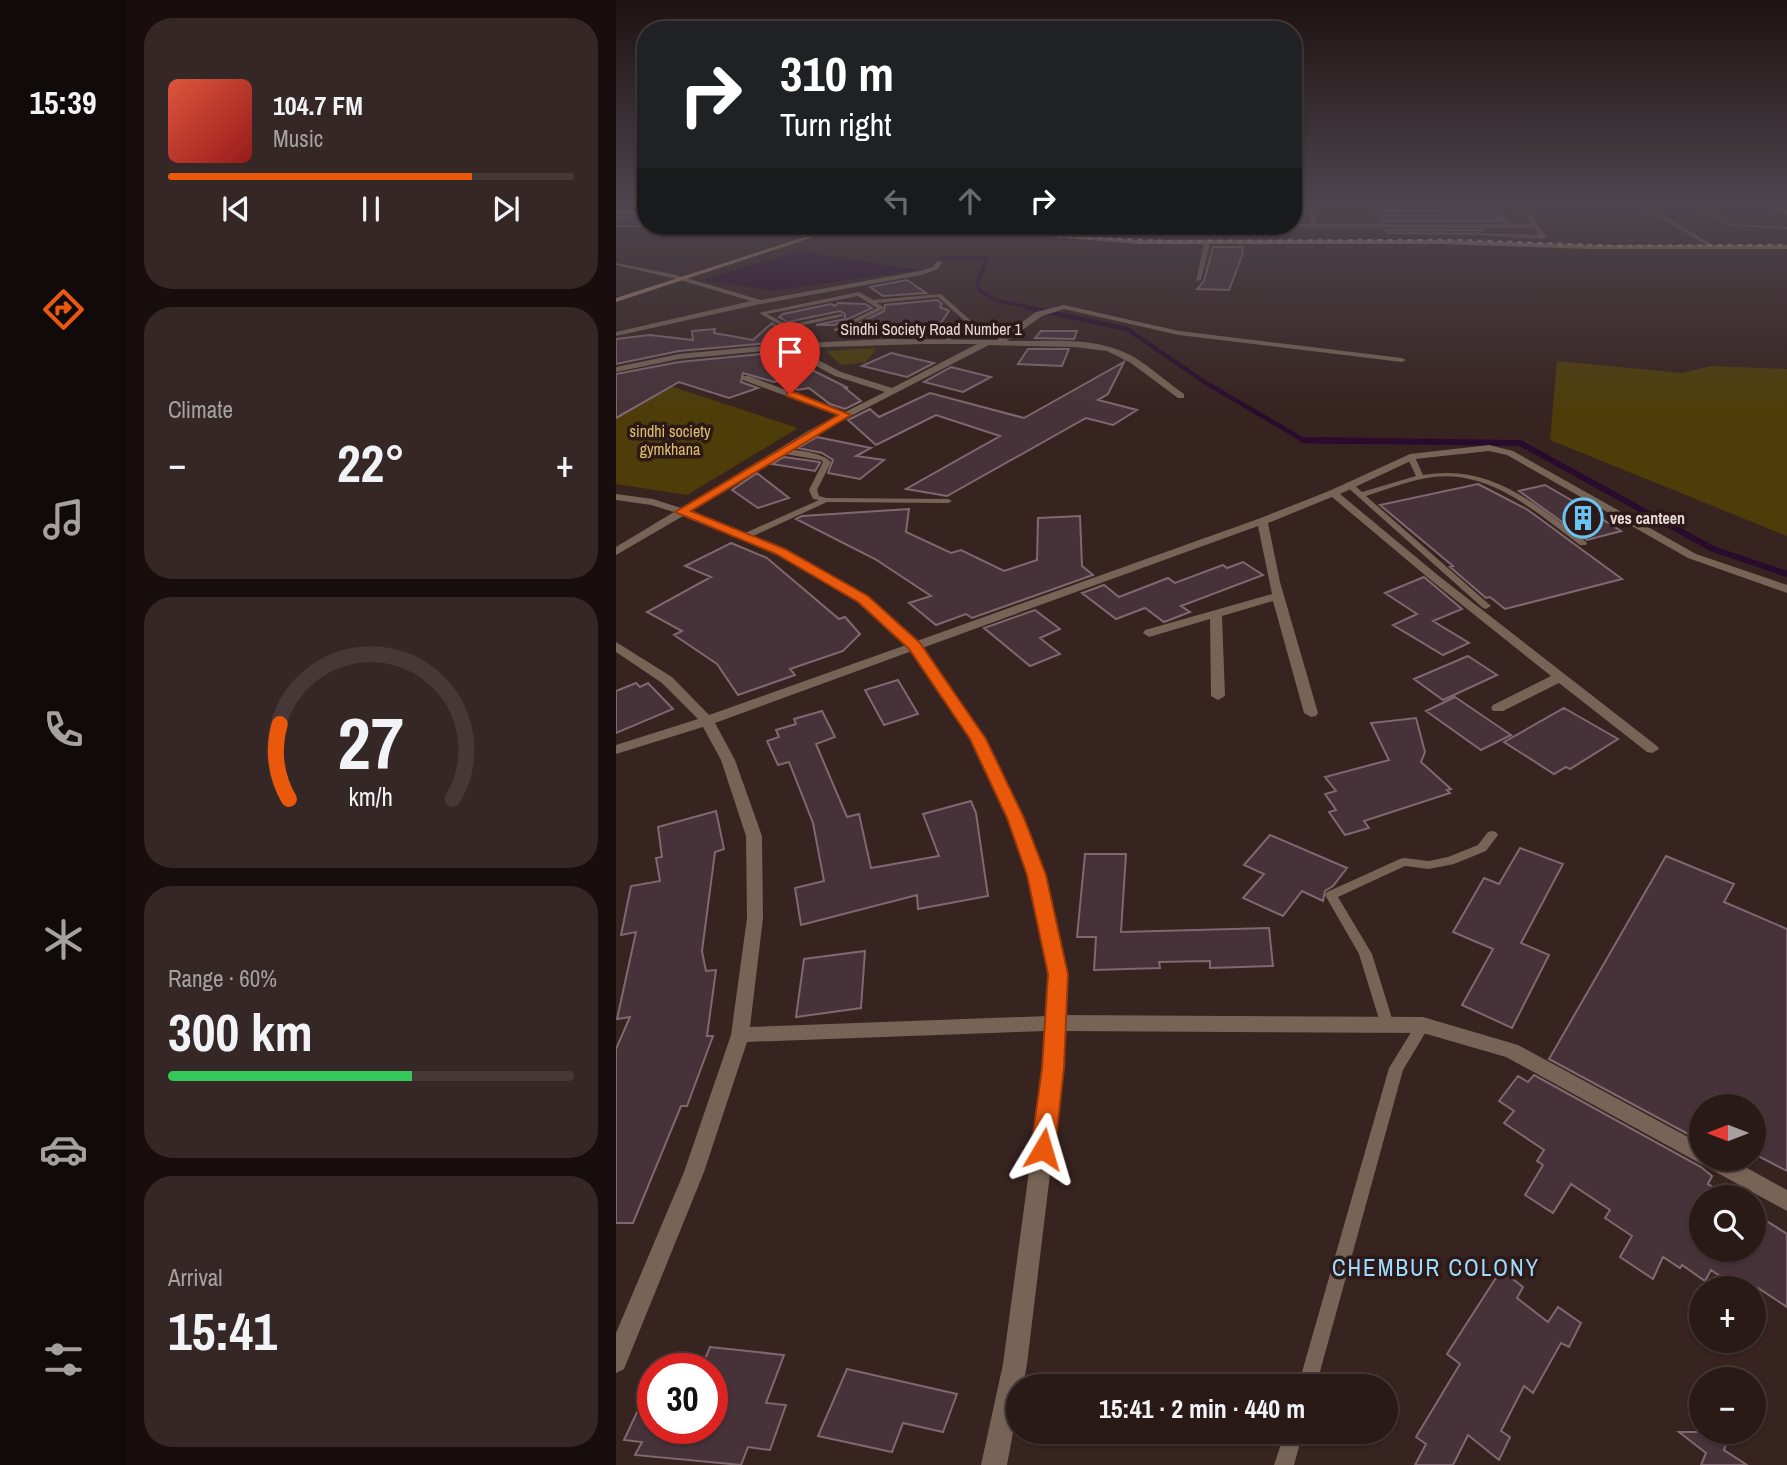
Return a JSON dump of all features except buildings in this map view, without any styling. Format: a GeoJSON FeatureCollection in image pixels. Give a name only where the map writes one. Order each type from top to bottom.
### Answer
{"type":"FeatureCollection","features":[{"type":"Feature","properties":{"kind":"main road"},"geometry":{"type":"LineString","coordinates":[[616,294],[680,273]]}},
{"type":"Feature","properties":{"kind":"main road"},"geometry":{"type":"LineString","coordinates":[[616,300],[697,273]]}},
{"type":"Feature","properties":{"kind":"street"},"geometry":{"type":"LineString","coordinates":[[616,334],[761,302],[914,273]]}},
{"type":"Feature","properties":{"kind":"street"},"geometry":{"type":"LineString","coordinates":[[1198,280],[1200,273]]}},
{"type":"Feature","properties":{"kind":"street"},"geometry":{"type":"LineString","coordinates":[[672,276],[761,302]]}},
{"type":"Feature","properties":{"kind":"street"},"geometry":{"type":"LineString","coordinates":[[1000,342],[1040,314],[1056,307],[1069,307],[1180,333],[1402,360]]}},
{"type":"Feature","properties":{"kind":"street"},"geometry":{"type":"LineString","coordinates":[[616,552],[781,451],[989,341]]}},
{"type":"Feature","properties":{"kind":"street","name":"Sindhi Society Road Number 1"},"geometry":{"type":"LineString","coordinates":[[616,370],[638,363],[687,355],[785,346],[989,341],[1094,347],[1121,354],[1181,396]]}},
{"type":"Feature","properties":{"kind":"street"},"geometry":{"type":"LineString","coordinates":[[785,346],[838,374],[892,391]]}},
{"type":"Feature","properties":{"kind":"street"},"geometry":{"type":"LineString","coordinates":[[746,378],[846,415]]}},
{"type":"Feature","properties":{"kind":"street"},"geometry":{"type":"LineString","coordinates":[[616,750],[707,720],[1262,521],[1333,493],[1411,457],[1489,448],[1510,453],[1692,556],[1787,589]]}},
{"type":"Feature","properties":{"kind":"street"},"geometry":{"type":"LineString","coordinates":[[1333,493],[1436,579],[1652,749]]}},
{"type":"Feature","properties":{"kind":"street"},"geometry":{"type":"LineString","coordinates":[[616,497],[653,502],[746,536],[780,551],[863,599],[915,646],[978,739],[1020,829],[1037,875],[1058,974],[1053,1068],[1015,1364],[994,1465]]}},
{"type":"Feature","properties":{"kind":"street"},"geometry":{"type":"LineString","coordinates":[[1262,521],[1278,596],[1311,713]]}},
{"type":"Feature","properties":{"kind":"street"},"geometry":{"type":"LineString","coordinates":[[1149,633],[1278,596]]}},
{"type":"Feature","properties":{"kind":"street"},"geometry":{"type":"LineString","coordinates":[[1216,614],[1218,696]]}},
{"type":"Feature","properties":{"kind":"street"},"geometry":{"type":"LineString","coordinates":[[616,646],[667,680],[707,720],[729,760],[754,836],[755,918],[740,1035],[694,1172],[616,1361]]}},
{"type":"Feature","properties":{"kind":"street"},"geometry":{"type":"LineString","coordinates":[[1498,708],[1560,677]]}},
{"type":"Feature","properties":{"kind":"street"},"geometry":{"type":"LineString","coordinates":[[740,1035],[1055,1023],[1423,1025],[1511,1051],[1689,1147]]}},
{"type":"Feature","properties":{"kind":"street"},"geometry":{"type":"LineString","coordinates":[[1733,1171],[1787,1201]]}},
{"type":"Feature","properties":{"kind":"lane"},"geometry":{"type":"LineString","coordinates":[[660,273],[672,276]]}},
{"type":"Feature","properties":{"kind":"lane"},"geometry":{"type":"LineString","coordinates":[[785,346],[792,334],[787,327],[762,313],[859,294],[881,308],[836,330],[955,331]]}},
{"type":"Feature","properties":{"kind":"lane"},"geometry":{"type":"LineString","coordinates":[[872,302],[939,295],[968,321],[955,331],[947,342]]}},
{"type":"Feature","properties":{"kind":"lane"},"geometry":{"type":"LineString","coordinates":[[787,327],[841,316]]}},
{"type":"Feature","properties":{"kind":"lane"},"geometry":{"type":"LineString","coordinates":[[781,451],[823,458],[827,462],[813,490],[816,497],[826,500],[948,501]]}},
{"type":"Feature","properties":{"kind":"lane"},"geometry":{"type":"LineString","coordinates":[[1411,457],[1419,477]]}},
{"type":"Feature","properties":{"kind":"lane"},"geometry":{"type":"LineString","coordinates":[[1361,495],[1419,477],[1446,474],[1477,477],[1510,491],[1583,543]]}},
{"type":"Feature","properties":{"kind":"lane"},"geometry":{"type":"LineString","coordinates":[[1349,485],[1486,606]]}},
{"type":"Feature","properties":{"kind":"lane"},"geometry":{"type":"LineString","coordinates":[[746,536],[826,500]]}},
{"type":"Feature","properties":{"kind":"lane"},"geometry":{"type":"LineString","coordinates":[[1387,1025],[1366,954],[1331,895],[1404,862],[1429,865],[1450,861],[1482,848],[1492,835]]}},
{"type":"Feature","properties":{"kind":"lane"},"geometry":{"type":"LineString","coordinates":[[1310,1374],[1396,1068],[1423,1025]]}},
{"type":"Feature","properties":{"kind":"lane"},"geometry":{"type":"LineString","coordinates":[[1284,1465],[1290,1444]]}},
{"type":"Feature","properties":{"kind":"green space"},"geometry":{"type":"Polygon","coordinates":[[[877,348],[866,362],[841,365],[826,351],[877,348]]]}},
{"type":"Feature","properties":{"kind":"green space"},"geometry":{"type":"Polygon","coordinates":[[[1557,361],[1682,373],[1712,366],[1787,369],[1787,536],[1550,440],[1557,361]]]}},
{"type":"Feature","properties":{"kind":"green space","name":"sindhi society gymkhana"},"geometry":{"type":"Polygon","coordinates":[[[628,372],[798,428],[687,495],[616,484],[616,379],[628,372]]]}},
{"type":"Feature","properties":{"kind":"shaded area"},"geometry":{"type":"Polygon","coordinates":[[[726,273],[895,273],[773,291],[704,280],[726,273]]]}},
{"type":"Feature","properties":{"kind":"waterway"},"geometry":{"type":"LineString","coordinates":[[981,273],[977,283],[979,290],[995,300],[1037,309]]}},
{"type":"Feature","properties":{"kind":"waterway"},"geometry":{"type":"LineString","coordinates":[[1029,308],[1127,329],[1206,383],[1303,440]]}},
{"type":"Feature","properties":{"kind":"waterway"},"geometry":{"type":"LineString","coordinates":[[1303,440],[1520,443],[1713,549],[1787,574]]}},
{"type":"Feature","properties":{"kind":"waterway"},"geometry":{"type":"LineString","coordinates":[[1303,440],[1379,442]]}},
{"type":"Feature","properties":{"kind":"place","name":"ves canteen"},"geometry":{"type":"Point","coordinates":[1583,518]}},
{"type":"Feature","properties":{"kind":"district","name":"CHEMBUR COLONY"},"geometry":{"type":"Point","coordinates":[1436,1267]}},
{"type":"Feature","properties":{"kind":"route"},"geometry":{"type":"LineString","coordinates":[[790,394],[846,415],[811,433],[681,512],[713,522],[780,551],[863,599],[915,646],[978,739],[1015,818],[1037,875],[1058,974],[1053,1068],[1043,1149]]}}]}
